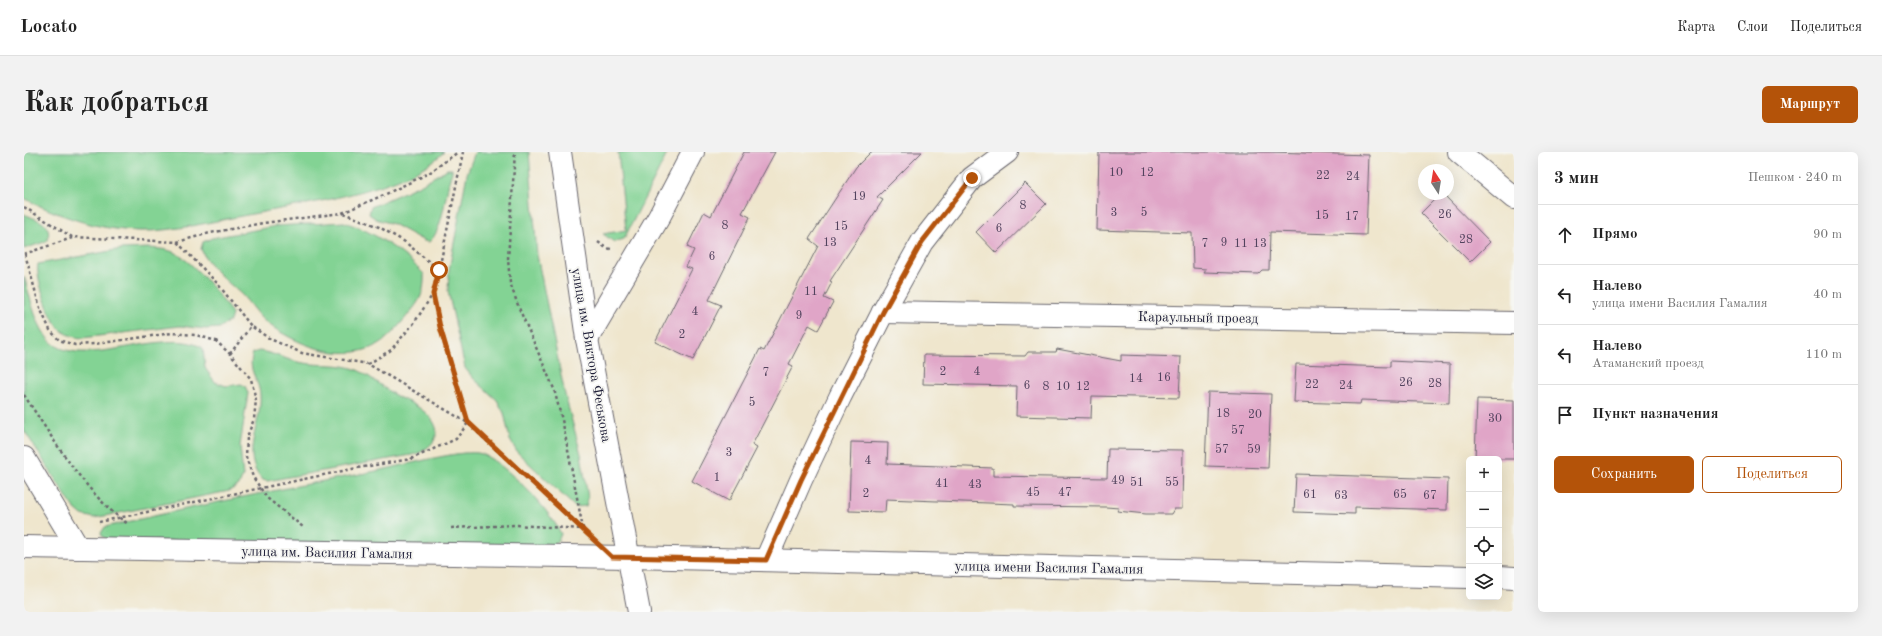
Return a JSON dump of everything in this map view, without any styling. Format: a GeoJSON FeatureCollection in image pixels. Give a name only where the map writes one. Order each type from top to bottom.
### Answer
{"type":"FeatureCollection","features":[{"type":"Feature","properties":{"kind":"street","name":"улица им. Виктора Феськова"},"geometry":{"type":"LineString","coordinates":[[560,152],[621,557],[639,612]]}},
{"type":"Feature","properties":{"kind":"street"},"geometry":{"type":"LineString","coordinates":[[587,339],[659,217],[694,152]]}},
{"type":"Feature","properties":{"kind":"street"},"geometry":{"type":"LineString","coordinates":[[766,560],[801,480],[883,312],[926,236],[972,178],[1007,152]]}},
{"type":"Feature","properties":{"kind":"street"},"geometry":{"type":"LineString","coordinates":[[1459,152],[1514,198]]}},
{"type":"Feature","properties":{"kind":"street","name":"Караульный проезд"},"geometry":{"type":"LineString","coordinates":[[883,312],[1514,323]]}},
{"type":"Feature","properties":{"kind":"street"},"geometry":{"type":"LineString","coordinates":[[24,458],[78,548]]}},
{"type":"Feature","properties":{"kind":"street","name":"улица им. Василия Гамалия"},"geometry":{"type":"LineString","coordinates":[[24,547],[621,557]]}},
{"type":"Feature","properties":{"kind":"street","name":"улица имени Василия Гамалия"},"geometry":{"type":"LineString","coordinates":[[621,557],[1466,577]]}},
{"type":"Feature","properties":{"kind":"street"},"geometry":{"type":"LineString","coordinates":[[1502,577],[1514,578]]}},
{"type":"Feature","properties":{"kind":"path"},"geometry":{"type":"LineString","coordinates":[[299,530],[306,530],[267,498],[253,477],[246,456],[247,437],[254,420],[256,400],[251,379],[230,354],[216,340],[196,335],[172,333],[95,344],[75,345],[59,340],[50,330],[40,308],[24,254],[72,237],[177,242],[210,232],[263,223],[342,213],[386,194],[429,172],[458,152]]}},
{"type":"Feature","properties":{"kind":"path"},"geometry":{"type":"LineString","coordinates":[[368,364],[391,350],[414,323],[433,294],[463,152]]}},
{"type":"Feature","properties":{"kind":"path"},"geometry":{"type":"LineString","coordinates":[[515,152],[508,259],[510,283],[518,308],[554,389],[563,424],[583,529]]}},
{"type":"Feature","properties":{"kind":"path"},"geometry":{"type":"LineString","coordinates":[[24,207],[72,237]]}},
{"type":"Feature","properties":{"kind":"path"},"geometry":{"type":"LineString","coordinates":[[342,213],[379,227],[405,242],[439,270]]}},
{"type":"Feature","properties":{"kind":"path"},"geometry":{"type":"LineString","coordinates":[[177,242],[217,283],[251,326],[270,339],[302,353],[368,364],[468,422],[583,529],[621,557]]}},
{"type":"Feature","properties":{"kind":"path"},"geometry":{"type":"LineString","coordinates":[[433,294],[445,347],[468,422]]}},
{"type":"Feature","properties":{"kind":"path"},"geometry":{"type":"LineString","coordinates":[[230,354],[251,326]]}},
{"type":"Feature","properties":{"kind":"path"},"geometry":{"type":"LineString","coordinates":[[24,395],[62,454],[98,496],[119,518],[128,524],[136,525]]}},
{"type":"Feature","properties":{"kind":"path"},"geometry":{"type":"LineString","coordinates":[[67,530],[352,469],[411,459],[456,439],[468,422]]}},
{"type":"Feature","properties":{"kind":"path"},"geometry":{"type":"LineString","coordinates":[[444,528],[515,525],[583,529]]}},
{"type":"Feature","properties":{"kind":"green space"},"geometry":{"type":"Polygon","coordinates":[[[24,152],[444,152],[427,165],[405,176],[352,194],[194,226],[166,230],[140,231],[110,228],[80,221],[66,217],[24,198],[24,152]]]}},
{"type":"Feature","properties":{"kind":"green space"},"geometry":{"type":"Polygon","coordinates":[[[475,152],[529,152],[537,255],[565,395],[581,454],[588,498],[586,506],[575,507],[517,452],[510,440],[504,413],[497,400],[473,378],[465,368],[448,291],[449,270],[467,174],[475,152]]]}},
{"type":"Feature","properties":{"kind":"green space"},"geometry":{"type":"Polygon","coordinates":[[[618,152],[668,152],[624,239],[614,242],[603,234],[626,230],[618,152]]]}},
{"type":"Feature","properties":{"kind":"green space"},"geometry":{"type":"Polygon","coordinates":[[[447,169],[452,169],[452,172],[441,219],[438,229],[429,242],[424,241],[393,224],[376,219],[369,214],[371,207],[420,185],[447,169]]]}},
{"type":"Feature","properties":{"kind":"green space"},"geometry":{"type":"Polygon","coordinates":[[[24,214],[39,220],[46,226],[49,235],[47,241],[24,249],[24,214]]]}},
{"type":"Feature","properties":{"kind":"green space"},"geometry":{"type":"Polygon","coordinates":[[[344,222],[366,231],[387,243],[407,258],[424,274],[423,289],[419,301],[411,311],[386,339],[375,346],[362,351],[348,353],[319,349],[278,331],[263,320],[241,294],[218,273],[208,262],[201,249],[203,242],[212,238],[276,226],[344,222]]]}},
{"type":"Feature","properties":{"kind":"green space"},"geometry":{"type":"Polygon","coordinates":[[[150,248],[174,252],[192,265],[215,290],[232,314],[230,321],[219,328],[206,329],[180,326],[82,338],[65,333],[60,329],[52,317],[44,298],[39,278],[38,264],[122,249],[150,248]]]}},
{"type":"Feature","properties":{"kind":"green space"},"geometry":{"type":"Polygon","coordinates":[[[24,276],[38,322],[46,336],[59,347],[76,352],[97,351],[143,344],[186,342],[203,348],[205,368],[215,382],[226,386],[241,384],[245,386],[248,393],[240,446],[243,476],[239,485],[229,491],[94,518],[82,515],[73,507],[24,430],[24,276]]]}},
{"type":"Feature","properties":{"kind":"green space"},"geometry":{"type":"Polygon","coordinates":[[[259,351],[271,353],[292,361],[310,364],[343,366],[360,371],[393,394],[415,405],[426,413],[435,425],[437,431],[436,437],[426,449],[417,454],[268,481],[262,480],[255,470],[252,460],[252,449],[260,405],[260,394],[252,369],[251,359],[253,353],[259,351]]]}},
{"type":"Feature","properties":{"kind":"green space"},"geometry":{"type":"Polygon","coordinates":[[[464,453],[482,454],[503,468],[527,489],[548,513],[561,534],[557,543],[548,549],[108,540],[102,536],[101,533],[105,527],[170,512],[464,453]]]}},
{"type":"Feature","properties":{"kind":"building"},"geometry":{"type":"Polygon","coordinates":[[[744,152],[775,152],[742,213],[750,217],[709,300],[721,305],[693,360],[655,342],[692,269],[686,267],[694,250],[687,247],[704,212],[711,216],[744,152]]]}},
{"type":"Feature","properties":{"kind":"building"},"geometry":{"type":"Polygon","coordinates":[[[871,152],[922,152],[877,197],[883,200],[830,281],[832,282],[824,298],[833,302],[818,330],[809,325],[789,364],[793,366],[752,445],[757,448],[729,501],[692,481],[760,349],[764,351],[818,246],[809,239],[856,167],[871,152]]]}},
{"type":"Feature","properties":{"kind":"building"},"geometry":{"type":"Polygon","coordinates":[[[1099,152],[1270,152],[1369,155],[1366,235],[1270,232],[1269,270],[1262,270],[1258,274],[1204,272],[1206,269],[1193,268],[1192,233],[1097,230],[1099,152]]]}},
{"type":"Feature","properties":{"kind":"building"},"geometry":{"type":"Polygon","coordinates":[[[1025,183],[1046,204],[996,253],[976,232],[1025,183]]]}},
{"type":"Feature","properties":{"kind":"building"},"geometry":{"type":"Polygon","coordinates":[[[1434,200],[1449,200],[1490,242],[1470,262],[1421,213],[1434,200]]]}},
{"type":"Feature","properties":{"kind":"building"},"geometry":{"type":"Polygon","coordinates":[[[1057,349],[1121,361],[1121,355],[1181,357],[1179,398],[1092,396],[1091,418],[1016,416],[1017,386],[923,384],[924,355],[1025,356],[1028,352],[1056,352],[1057,349]]]}},
{"type":"Feature","properties":{"kind":"building"},"geometry":{"type":"Polygon","coordinates":[[[1390,361],[1450,364],[1449,403],[1361,400],[1360,404],[1294,402],[1296,364],[1390,367],[1390,361]]]}},
{"type":"Feature","properties":{"kind":"building"},"geometry":{"type":"Polygon","coordinates":[[[1208,392],[1271,394],[1268,468],[1205,466],[1208,392]]]}},
{"type":"Feature","properties":{"kind":"building"},"geometry":{"type":"Polygon","coordinates":[[[1477,399],[1514,400],[1514,459],[1502,459],[1502,456],[1475,456],[1477,399]]]}},
{"type":"Feature","properties":{"kind":"building"},"geometry":{"type":"Polygon","coordinates":[[[851,442],[888,443],[887,464],[993,468],[993,476],[1107,478],[1108,449],[1183,450],[1182,509],[1174,509],[1171,514],[1146,514],[1117,511],[1119,508],[1106,507],[1014,506],[1014,504],[886,499],[885,512],[849,511],[851,442]]]}},
{"type":"Feature","properties":{"kind":"building"},"geometry":{"type":"Polygon","coordinates":[[[1296,474],[1448,479],[1447,510],[1355,507],[1355,514],[1294,512],[1296,474]]]}},
{"type":"Feature","properties":{"kind":"route"},"geometry":{"type":"LineString","coordinates":[[439,270],[433,294],[454,381],[468,422],[612,557],[766,560],[801,480],[840,397],[883,312],[922,242],[972,178]]}}]}
